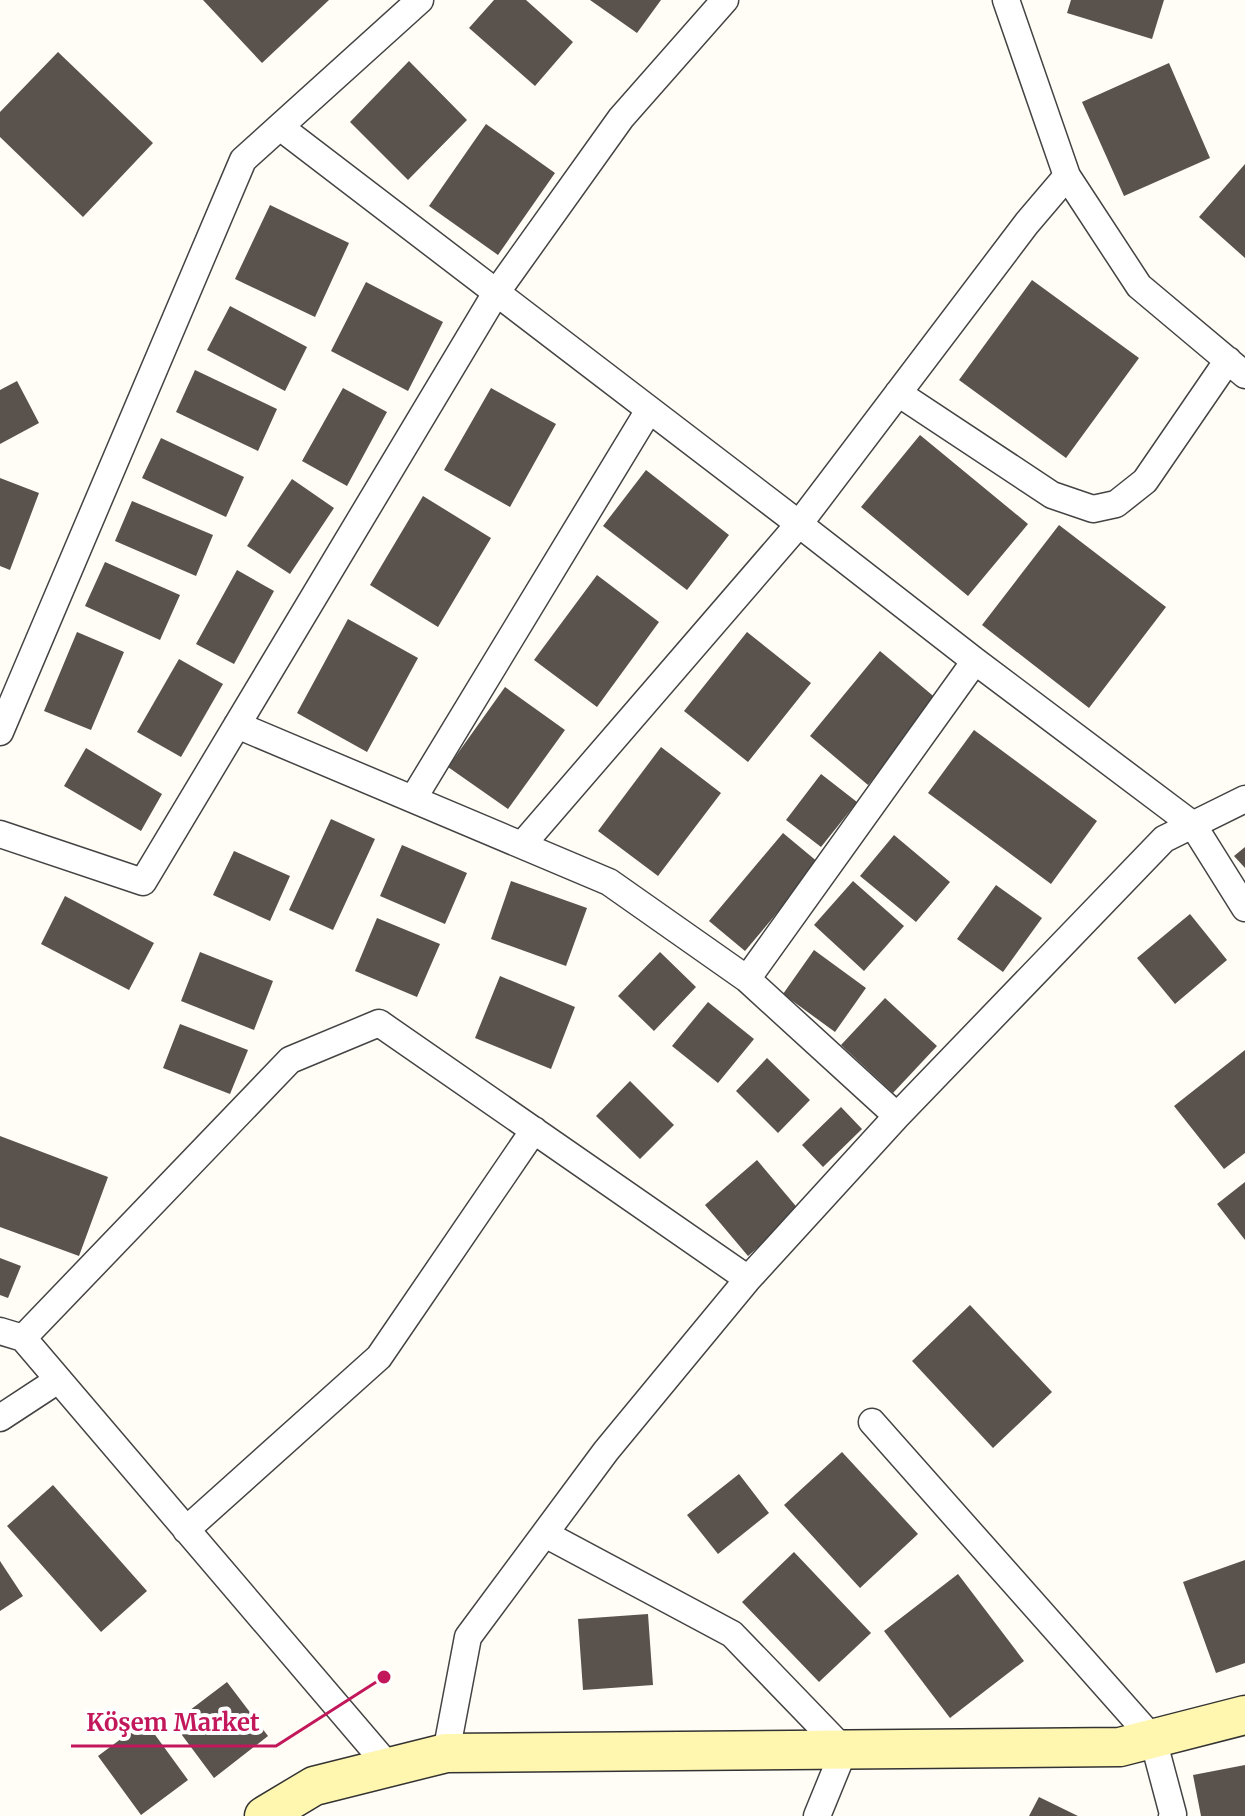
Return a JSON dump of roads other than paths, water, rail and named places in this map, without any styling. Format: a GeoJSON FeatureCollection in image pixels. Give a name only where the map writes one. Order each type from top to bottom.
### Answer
{"type":"FeatureCollection","features":[{"type":"Feature","properties":{"kind":"street"},"geometry":{"type":"LineString","coordinates":[[0,732],[243,160],[420,0]]}},
{"type":"Feature","properties":{"kind":"street"},"geometry":{"type":"LineString","coordinates":[[0,834],[143,882],[496,293],[621,118],[725,0]]}},
{"type":"Feature","properties":{"kind":"street"},"geometry":{"type":"LineString","coordinates":[[898,393],[1052,495],[1093,509],[1116,504],[1145,481],[1236,367],[1139,286],[1067,176],[1006,0]]}},
{"type":"Feature","properties":{"kind":"street"},"geometry":{"type":"LineString","coordinates":[[280,127],[1193,825],[1245,908]]}},
{"type":"Feature","properties":{"kind":"street"},"geometry":{"type":"LineString","coordinates":[[522,845],[799,524],[1027,223],[1067,176]]}},
{"type":"Feature","properties":{"kind":"street"},"geometry":{"type":"LineString","coordinates":[[413,799],[649,410]]}},
{"type":"Feature","properties":{"kind":"street"},"geometry":{"type":"LineString","coordinates":[[747,979],[975,661]]}},
{"type":"Feature","properties":{"kind":"street"},"geometry":{"type":"LineString","coordinates":[[237,725],[609,882],[747,979],[897,1116]]}},
{"type":"Feature","properties":{"kind":"street"},"geometry":{"type":"LineString","coordinates":[[446,1753],[468,1637],[606,1451],[748,1279],[897,1116],[1164,839],[1245,799]]}},
{"type":"Feature","properties":{"kind":"street"},"geometry":{"type":"LineString","coordinates":[[389,1767],[58,1380],[12,1335],[290,1060],[379,1023],[748,1279]]}},
{"type":"Feature","properties":{"kind":"street"},"geometry":{"type":"LineString","coordinates":[[186,1530],[379,1357],[534,1130]]}},
{"type":"Feature","properties":{"kind":"street"},"geometry":{"type":"LineString","coordinates":[[0,1418],[58,1380]]}},
{"type":"Feature","properties":{"kind":"street"},"geometry":{"type":"LineString","coordinates":[[872,1422],[1153,1739],[1172,1816]]}},
{"type":"Feature","properties":{"kind":"street"},"geometry":{"type":"LineString","coordinates":[[545,1534],[732,1634],[844,1750]]}},
{"type":"Feature","properties":{"kind":"street"},"geometry":{"type":"LineString","coordinates":[[264,1816],[314,1786],[446,1753],[1120,1747],[1245,1715]]}},
{"type":"Feature","properties":{"kind":"street"},"geometry":{"type":"LineString","coordinates":[[817,1816],[844,1750]]}},
{"type":"Feature","properties":{"kind":"place","name":"Köşem Market"},"geometry":{"type":"Point","coordinates":[384,1677]}}]}
